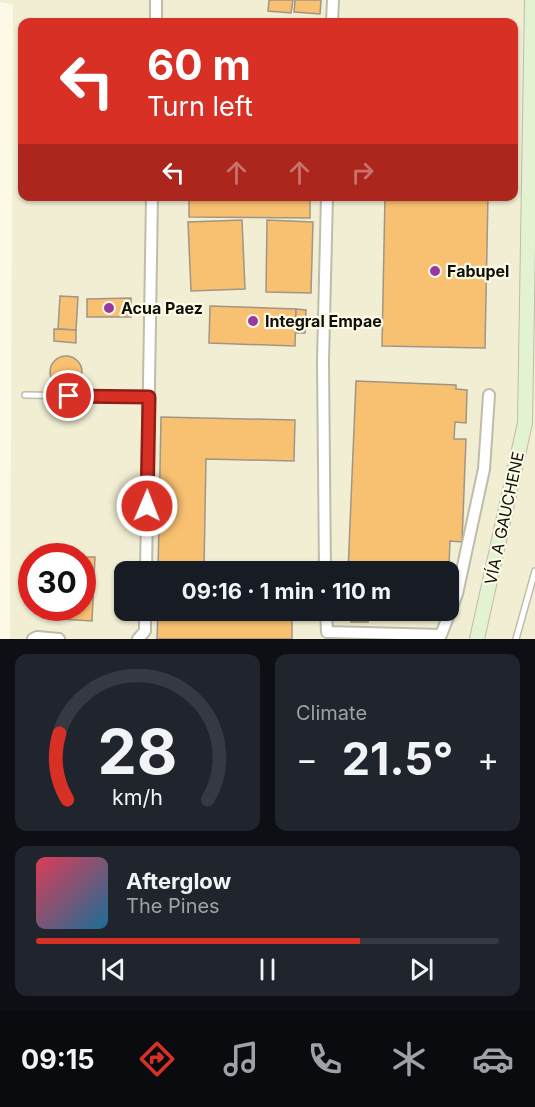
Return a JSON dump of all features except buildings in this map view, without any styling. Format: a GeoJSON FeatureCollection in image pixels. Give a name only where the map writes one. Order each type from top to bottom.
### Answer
{"type":"FeatureCollection","features":[{"type":"Feature","properties":{"kind":"street"},"geometry":{"type":"LineString","coordinates":[[156,0],[156,18]]}},
{"type":"Feature","properties":{"kind":"street"},"geometry":{"type":"LineString","coordinates":[[332,18],[333,0]]}},
{"type":"Feature","properties":{"kind":"street","name":"VÍA A GAUCHENE"},"geometry":{"type":"LineString","coordinates":[[477,639],[525,423],[532,0]]}},
{"type":"Feature","properties":{"kind":"street"},"geometry":{"type":"LineString","coordinates":[[146,561],[153,201]]}},
{"type":"Feature","properties":{"kind":"street"},"geometry":{"type":"LineString","coordinates":[[325,561],[323,361],[327,201]]}},
{"type":"Feature","properties":{"kind":"street"},"geometry":{"type":"LineString","coordinates":[[459,585],[484,469],[489,395]]}},
{"type":"Feature","properties":{"kind":"street"},"geometry":{"type":"LineString","coordinates":[[138,639],[145,631],[145,621]]}},
{"type":"Feature","properties":{"kind":"street"},"geometry":{"type":"LineString","coordinates":[[326,621],[327,633],[441,635],[446,621]]}},
{"type":"Feature","properties":{"kind":"street"},"geometry":{"type":"LineString","coordinates":[[33,639],[59,639]]}},
{"type":"Feature","properties":{"kind":"lane"},"geometry":{"type":"LineString","coordinates":[[25,395],[149,397]]}},
{"type":"Feature","properties":{"kind":"lane"},"geometry":{"type":"LineString","coordinates":[[516,639],[535,571]]}},
{"type":"Feature","properties":{"kind":"shaded area"},"geometry":{"type":"Polygon","coordinates":[[[0,0],[535,0],[535,639],[10,639],[13,4],[0,2],[0,0]]]}},
{"type":"Feature","properties":{"kind":"place","name":"Fabupel"},"geometry":{"type":"Point","coordinates":[435,271]}},
{"type":"Feature","properties":{"kind":"place","name":"Acua Paez"},"geometry":{"type":"Point","coordinates":[109,308]}},
{"type":"Feature","properties":{"kind":"place","name":"Integral Empae"},"geometry":{"type":"Point","coordinates":[253,321]}},
{"type":"Feature","properties":{"kind":"route"},"geometry":{"type":"LineString","coordinates":[[69,396],[149,397],[147,506]]}}]}
